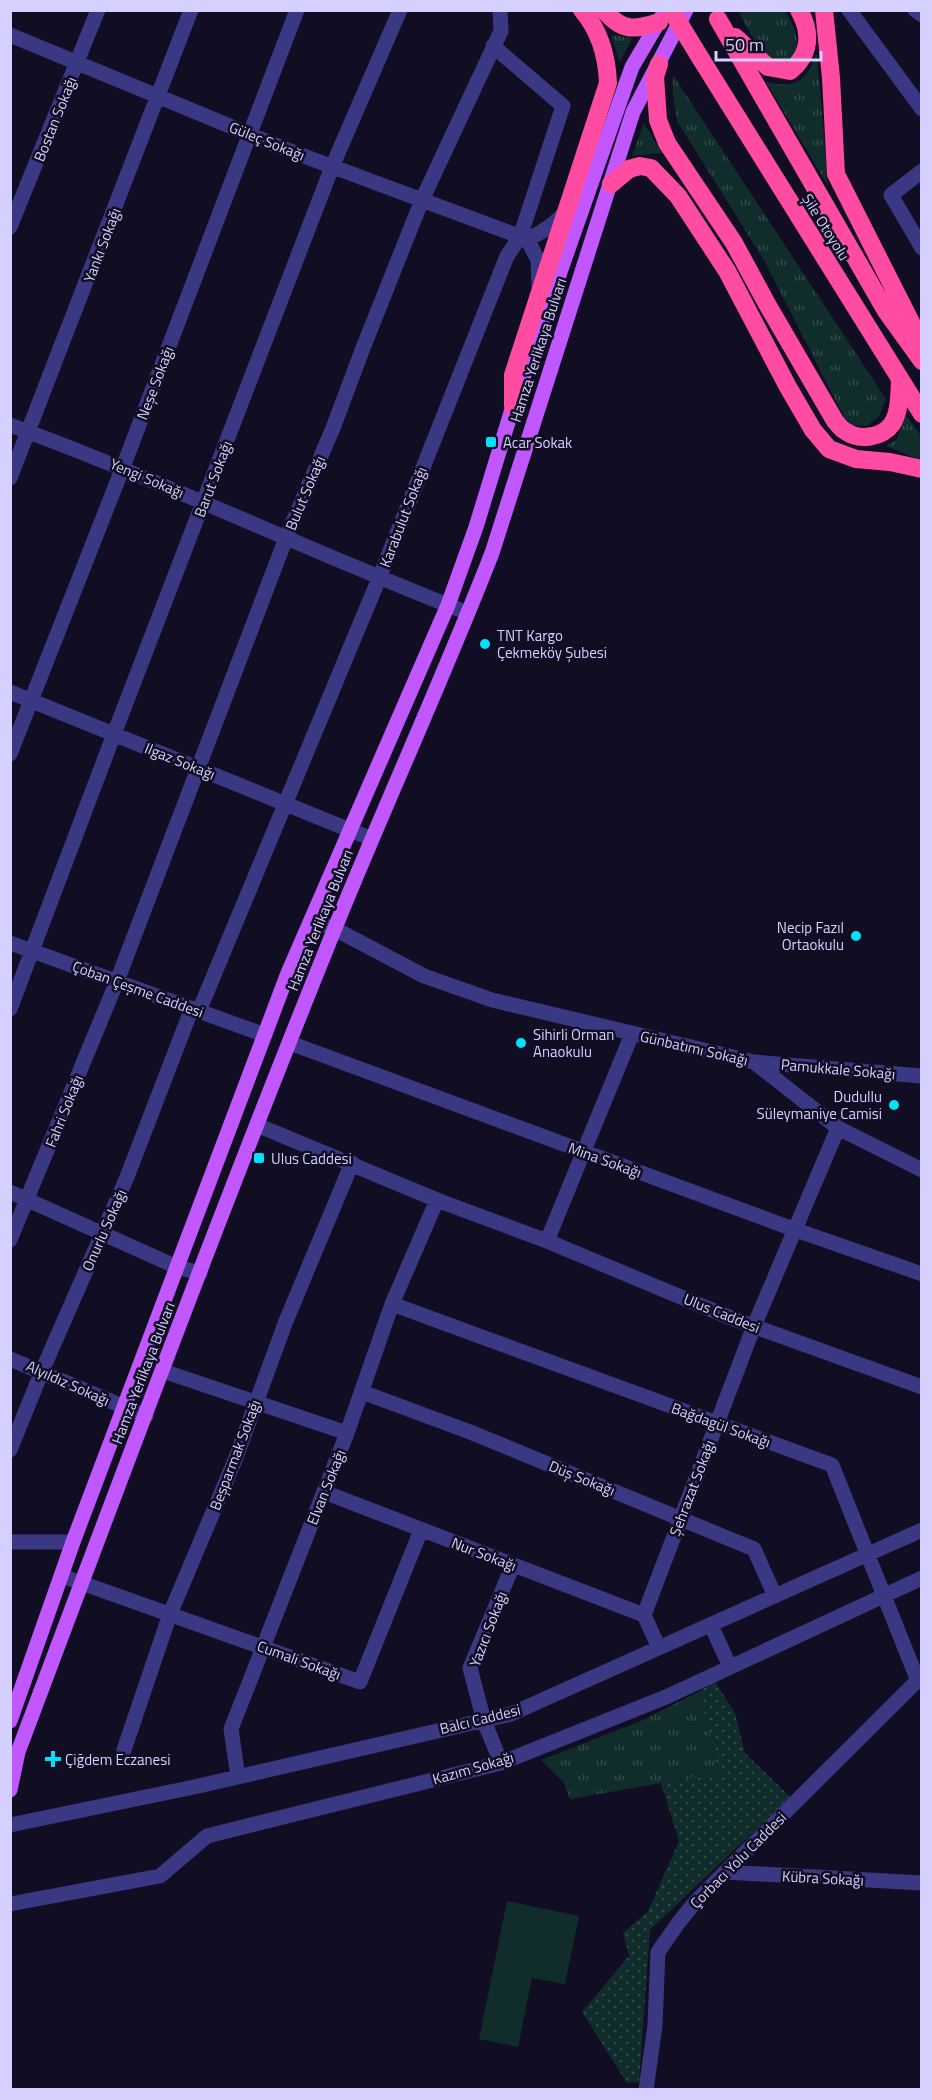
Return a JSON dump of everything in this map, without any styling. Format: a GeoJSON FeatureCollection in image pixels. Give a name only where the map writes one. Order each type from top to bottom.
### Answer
{"type":"FeatureCollection","features":[{"type":"Feature","properties":{"kind":"highway"},"geometry":{"type":"LineString","coordinates":[[513,406],[513,375],[608,83],[608,66],[603,46],[582,10]]}},
{"type":"Feature","properties":{"kind":"highway"},"geometry":{"type":"LineString","coordinates":[[604,10],[622,26],[638,29],[665,14]]}},
{"type":"Feature","properties":{"kind":"highway"},"geometry":{"type":"LineString","coordinates":[[715,15],[755,57],[768,67],[790,71],[801,62],[807,51],[804,18],[799,10]]}},
{"type":"Feature","properties":{"kind":"highway"},"geometry":{"type":"LineString","coordinates":[[824,10],[831,78],[836,174],[921,344]]}},
{"type":"Feature","properties":{"kind":"highway","name":"Şile Otoyolu"},"geometry":{"type":"LineString","coordinates":[[665,14],[700,59],[921,414]]}},
{"type":"Feature","properties":{"kind":"highway","name":"Şile Otoyolu"},"geometry":{"type":"LineString","coordinates":[[715,15],[886,311],[921,361]]}},
{"type":"Feature","properties":{"kind":"highway"},"geometry":{"type":"LineString","coordinates":[[659,64],[656,76],[658,120],[667,142],[734,243],[835,421],[845,431],[863,437],[880,435],[895,417],[900,381]]}},
{"type":"Feature","properties":{"kind":"highway"},"geometry":{"type":"LineString","coordinates":[[611,184],[629,169],[640,166],[651,168],[678,196],[728,271],[788,387],[813,430],[829,449],[856,459],[890,462],[921,469]]}},
{"type":"Feature","properties":{"kind":"main road","name":"Hamza Yerlikaya Bulvarı"},"geometry":{"type":"LineString","coordinates":[[10,1790],[14,1751],[82,1585],[257,1125],[372,839],[492,554],[633,112],[686,10]]}},
{"type":"Feature","properties":{"kind":"main road","name":"Hamza Yerlikaya Bulvarı"},"geometry":{"type":"LineString","coordinates":[[10,1721],[73,1542],[265,1035],[349,830],[448,606],[476,527],[513,406],[632,67],[665,14]]}},
{"type":"Feature","properties":{"kind":"street","name":"Bostan Sokağı"},"geometry":{"type":"LineString","coordinates":[[10,227],[79,62],[98,10]]}},
{"type":"Feature","properties":{"kind":"street","name":"Yankı Sokağı"},"geometry":{"type":"LineString","coordinates":[[10,478],[191,10]]}},
{"type":"Feature","properties":{"kind":"street","name":"Neşe Sokağı"},"geometry":{"type":"LineString","coordinates":[[10,754],[123,467],[297,10]]}},
{"type":"Feature","properties":{"kind":"street","name":"Barut Sokağı"},"geometry":{"type":"LineString","coordinates":[[10,1009],[332,167],[400,10]]}},
{"type":"Feature","properties":{"kind":"street","name":"Bulut Sokağı"},"geometry":{"type":"LineString","coordinates":[[117,981],[286,538],[333,428],[422,200],[501,31],[500,10]]}},
{"type":"Feature","properties":{"kind":"street"},"geometry":{"type":"LineString","coordinates":[[849,10],[921,109]]}},
{"type":"Feature","properties":{"kind":"street"},"geometry":{"type":"LineString","coordinates":[[915,10],[921,15]]}},
{"type":"Feature","properties":{"kind":"street","name":"Güleç Sokağı"},"geometry":{"type":"LineString","coordinates":[[10,35],[332,167],[524,238]]}},
{"type":"Feature","properties":{"kind":"street","name":"Karabulut Sokağı"},"geometry":{"type":"LineString","coordinates":[[195,1010],[285,804],[380,576],[507,256],[524,238],[563,106],[493,46]]}},
{"type":"Feature","properties":{"kind":"street"},"geometry":{"type":"LineString","coordinates":[[921,171],[891,195],[921,248]]}},
{"type":"Feature","properties":{"kind":"street"},"geometry":{"type":"LineString","coordinates":[[539,295],[538,260],[524,238],[543,233],[567,208]]}},
{"type":"Feature","properties":{"kind":"street","name":"Yengi Sokağı"},"geometry":{"type":"LineString","coordinates":[[10,425],[123,467],[286,538],[468,613]]}},
{"type":"Feature","properties":{"kind":"street","name":"Ilgaz Sokağı"},"geometry":{"type":"LineString","coordinates":[[10,692],[372,839]]}},
{"type":"Feature","properties":{"kind":"street","name":"Günbatımı Sokağı"},"geometry":{"type":"LineString","coordinates":[[311,920],[335,929],[423,976],[492,1000],[754,1062],[838,1128],[921,1170]]}},
{"type":"Feature","properties":{"kind":"street","name":"Çoban Çeşme Caddesi"},"geometry":{"type":"LineString","coordinates":[[10,943],[265,1035]]}},
{"type":"Feature","properties":{"kind":"street","name":"Fahri Sokağı"},"geometry":{"type":"LineString","coordinates":[[10,1240],[117,981]]}},
{"type":"Feature","properties":{"kind":"street","name":"Onurlu Sokağı"},"geometry":{"type":"LineString","coordinates":[[10,1450],[127,1177],[195,1010]]}},
{"type":"Feature","properties":{"kind":"street"},"geometry":{"type":"LineString","coordinates":[[547,1241],[632,1034]]}},
{"type":"Feature","properties":{"kind":"street","name":"Mina Sokağı"},"geometry":{"type":"LineString","coordinates":[[290,1043],[921,1274]]}},
{"type":"Feature","properties":{"kind":"street","name":"Pamukkale Sokağı"},"geometry":{"type":"LineString","coordinates":[[754,1062],[921,1076]]}},
{"type":"Feature","properties":{"kind":"street","name":"Ulus Caddesi"},"geometry":{"type":"LineString","coordinates":[[257,1125],[437,1200],[547,1241],[753,1326],[921,1387]]}},
{"type":"Feature","properties":{"kind":"street","name":"Şehrazat Sokağı"},"geometry":{"type":"LineString","coordinates":[[644,1615],[753,1326],[838,1128]]}},
{"type":"Feature","properties":{"kind":"street","name":"Beşparmak Sokağı"},"geometry":{"type":"LineString","coordinates":[[124,1750],[170,1614],[235,1460],[285,1321],[352,1164]]}},
{"type":"Feature","properties":{"kind":"street"},"geometry":{"type":"LineString","coordinates":[[10,1192],[177,1267],[200,1273]]}},
{"type":"Feature","properties":{"kind":"street","name":"Elvan Sokağı"},"geometry":{"type":"LineString","coordinates":[[238,1777],[231,1729],[347,1433],[392,1304],[437,1200]]}},
{"type":"Feature","properties":{"kind":"street","name":"Bağdagül Sokağı"},"geometry":{"type":"LineString","coordinates":[[392,1304],[832,1465],[920,1678]]}},
{"type":"Feature","properties":{"kind":"street","name":"Alyıldız Sokağı"},"geometry":{"type":"LineString","coordinates":[[10,1359],[146,1416]]}},
{"type":"Feature","properties":{"kind":"street"},"geometry":{"type":"LineString","coordinates":[[163,1371],[347,1433]]}},
{"type":"Feature","properties":{"kind":"street","name":"Düş Sokağı"},"geometry":{"type":"LineString","coordinates":[[362,1392],[470,1432],[754,1549],[775,1596]]}},
{"type":"Feature","properties":{"kind":"street","name":"Nur Sokağı"},"geometry":{"type":"LineString","coordinates":[[324,1492],[644,1615]]}},
{"type":"Feature","properties":{"kind":"street","name":"Cumali Sokağı"},"geometry":{"type":"LineString","coordinates":[[62,1576],[360,1682],[421,1530]]}},
{"type":"Feature","properties":{"kind":"street","name":"Balcı Caddesi"},"geometry":{"type":"LineString","coordinates":[[10,1825],[238,1777],[511,1714],[921,1530]]}},
{"type":"Feature","properties":{"kind":"street"},"geometry":{"type":"LineString","coordinates":[[10,1542],[73,1542]]}},
{"type":"Feature","properties":{"kind":"street","name":"Yazıcı Sokağı"},"geometry":{"type":"LineString","coordinates":[[501,1763],[484,1720],[470,1668],[513,1565]]}},
{"type":"Feature","properties":{"kind":"street","name":"Kazım Sokağı"},"geometry":{"type":"LineString","coordinates":[[10,1904],[159,1876],[207,1836],[501,1763],[666,1697],[921,1578]]}},
{"type":"Feature","properties":{"kind":"street"},"geometry":{"type":"LineString","coordinates":[[644,1615],[659,1648]]}},
{"type":"Feature","properties":{"kind":"street"},"geometry":{"type":"LineString","coordinates":[[711,1624],[730,1667]]}},
{"type":"Feature","properties":{"kind":"street","name":"Çorbacı Yolu Caddesi"},"geometry":{"type":"LineString","coordinates":[[646,2090],[655,2025],[658,1952],[679,1922],[725,1872],[920,1678]]}},
{"type":"Feature","properties":{"kind":"street","name":"Kübra Sokağı"},"geometry":{"type":"LineString","coordinates":[[725,1872],[921,1883]]}},
{"type":"Feature","properties":{"kind":"green space"},"geometry":{"type":"Polygon","coordinates":[[[738,11],[785,11],[797,38],[793,57],[783,60],[774,59],[766,54],[738,11]]]}},
{"type":"Feature","properties":{"kind":"green space"},"geometry":{"type":"Polygon","coordinates":[[[611,35],[632,38],[620,62],[611,35]]]}},
{"type":"Feature","properties":{"kind":"green space"},"geometry":{"type":"Polygon","coordinates":[[[817,53],[828,186],[766,82],[786,84],[799,81],[809,70],[817,53]]]}},
{"type":"Feature","properties":{"kind":"green space"},"geometry":{"type":"Polygon","coordinates":[[[673,75],[886,399],[879,416],[867,426],[852,425],[844,417],[765,262],[677,121],[673,75]]]}},
{"type":"Feature","properties":{"kind":"green space"},"geometry":{"type":"Polygon","coordinates":[[[644,123],[662,153],[632,156],[644,123]]]}},
{"type":"Feature","properties":{"kind":"green space"},"geometry":{"type":"Polygon","coordinates":[[[906,415],[921,436],[921,460],[886,446],[897,439],[906,415]]]}},
{"type":"Feature","properties":{"kind":"green space"},"geometry":{"type":"Polygon","coordinates":[[[715,1682],[735,1713],[745,1753],[790,1797],[650,1930],[639,2082],[627,2083],[582,2012],[629,1956],[623,1933],[648,1911],[679,1841],[661,1783],[719,1773],[700,1691],[715,1682]]]}},
{"type":"Feature","properties":{"kind":"green space"},"geometry":{"type":"Polygon","coordinates":[[[700,1691],[719,1773],[570,1799],[564,1783],[541,1760],[641,1721],[700,1691]]]}},
{"type":"Feature","properties":{"kind":"green space"},"geometry":{"type":"Polygon","coordinates":[[[507,1901],[579,1916],[565,1984],[532,1978],[518,2047],[479,2039],[507,1901]]]}},
{"type":"Feature","properties":{"kind":"place","name":"Acar Sokak"},"geometry":{"type":"Point","coordinates":[491,442]}},
{"type":"Feature","properties":{"kind":"place","name":"TNT Kargo Çekmeköy Şubesi"},"geometry":{"type":"Point","coordinates":[485,644]}},
{"type":"Feature","properties":{"kind":"place","name":"Necip Fazıl Ortaokulu"},"geometry":{"type":"Point","coordinates":[856,936]}},
{"type":"Feature","properties":{"kind":"place","name":"Sihirli Orman Anaokulu"},"geometry":{"type":"Point","coordinates":[521,1043]}},
{"type":"Feature","properties":{"kind":"place","name":"Dudullu Süleymaniye Camisi"},"geometry":{"type":"Point","coordinates":[894,1105]}},
{"type":"Feature","properties":{"kind":"place","name":"Ulus Caddesi"},"geometry":{"type":"Point","coordinates":[259,1158]}},
{"type":"Feature","properties":{"kind":"place","name":"Çiğdem Eczanesi"},"geometry":{"type":"Point","coordinates":[53,1759]}}]}
